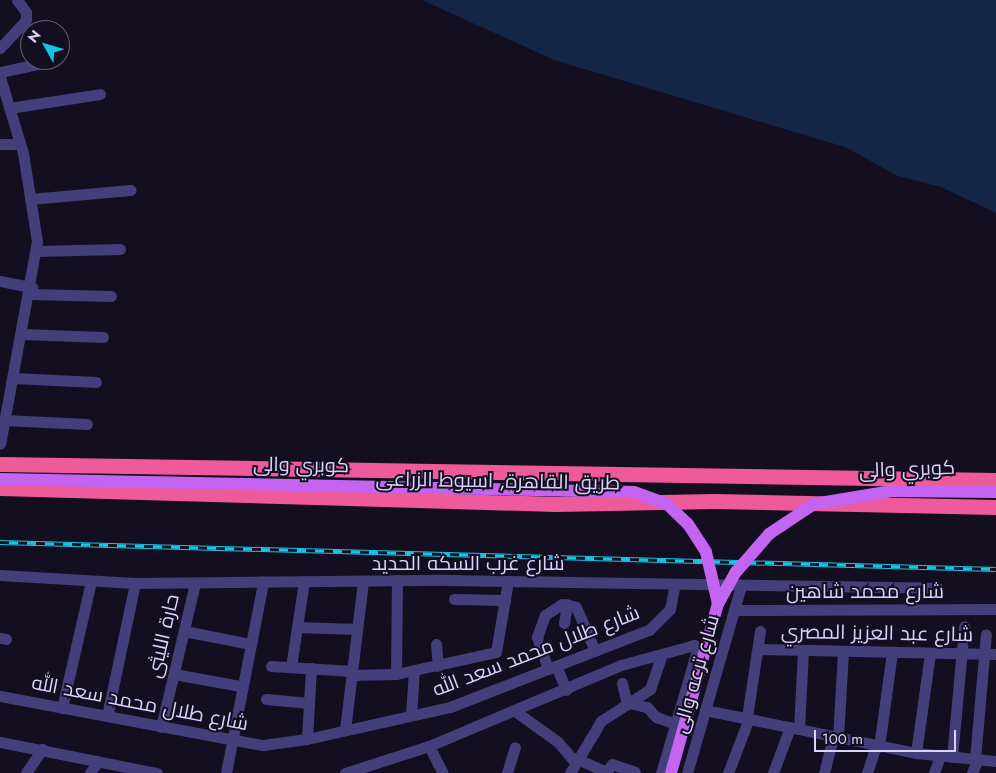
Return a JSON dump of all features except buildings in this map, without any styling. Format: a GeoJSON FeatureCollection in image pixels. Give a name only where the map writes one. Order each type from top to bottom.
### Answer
{"type":"FeatureCollection","features":[{"type":"Feature","properties":{"kind":"highway","name":"طريق القاهرة, اسيوط الزراعى"},"geometry":{"type":"LineString","coordinates":[[0,464],[712,474],[774,479],[996,480]]}},
{"type":"Feature","properties":{"kind":"highway"},"geometry":{"type":"LineString","coordinates":[[712,474],[727,487],[714,500]]}},
{"type":"Feature","properties":{"kind":"highway"},"geometry":{"type":"LineString","coordinates":[[769,502],[759,485],[774,479]]}},
{"type":"Feature","properties":{"kind":"highway","name":"طريق القاهرة, اسيوط الزراعى"},"geometry":{"type":"LineString","coordinates":[[0,488],[556,504],[714,500],[996,507]]}},
{"type":"Feature","properties":{"kind":"main road","name":"كوبري والى"},"geometry":{"type":"LineString","coordinates":[[0,479],[634,492],[667,504],[688,524],[706,552],[715,608]]}},
{"type":"Feature","properties":{"kind":"main road","name":"كوبري والى"},"geometry":{"type":"LineString","coordinates":[[670,773],[715,608],[732,570],[765,530],[812,500],[891,484],[996,485]]}},
{"type":"Feature","properties":{"kind":"main road","name":"كوبري والى"},"geometry":{"type":"LineString","coordinates":[[174,492],[240,488],[633,499],[673,518],[693,543],[715,608]]}},
{"type":"Feature","properties":{"kind":"main road","name":"كوبري والى"},"geometry":{"type":"LineString","coordinates":[[715,608],[736,572],[768,534],[814,504],[892,491],[996,492]]}},
{"type":"Feature","properties":{"kind":"street"},"geometry":{"type":"LineString","coordinates":[[0,48],[26,20],[26,12],[17,0]]}},
{"type":"Feature","properties":{"kind":"street"},"geometry":{"type":"LineString","coordinates":[[0,72],[20,68]]}},
{"type":"Feature","properties":{"kind":"street"},"geometry":{"type":"LineString","coordinates":[[0,77],[30,199],[37,251],[32,290],[0,444]]}},
{"type":"Feature","properties":{"kind":"street"},"geometry":{"type":"LineString","coordinates":[[9,108],[100,94]]}},
{"type":"Feature","properties":{"kind":"street"},"geometry":{"type":"LineString","coordinates":[[0,144],[18,144]]}},
{"type":"Feature","properties":{"kind":"street"},"geometry":{"type":"LineString","coordinates":[[30,199],[131,190]]}},
{"type":"Feature","properties":{"kind":"street"},"geometry":{"type":"LineString","coordinates":[[37,251],[120,249]]}},
{"type":"Feature","properties":{"kind":"street"},"geometry":{"type":"LineString","coordinates":[[0,281],[32,290],[111,296]]}},
{"type":"Feature","properties":{"kind":"street"},"geometry":{"type":"LineString","coordinates":[[22,334],[103,337]]}},
{"type":"Feature","properties":{"kind":"street"},"geometry":{"type":"LineString","coordinates":[[13,378],[96,382]]}},
{"type":"Feature","properties":{"kind":"street"},"geometry":{"type":"LineString","coordinates":[[4,420],[87,424]]}},
{"type":"Feature","properties":{"kind":"street","name":"شارع غرب السكه الحديد"},"geometry":{"type":"LineString","coordinates":[[0,575],[135,584],[397,580],[937,588]]}},
{"type":"Feature","properties":{"kind":"street"},"geometry":{"type":"LineString","coordinates":[[396,674],[397,580]]}},
{"type":"Feature","properties":{"kind":"street"},"geometry":{"type":"LineString","coordinates":[[62,708],[91,581]]}},
{"type":"Feature","properties":{"kind":"street"},"geometry":{"type":"LineString","coordinates":[[291,667],[304,581]]}},
{"type":"Feature","properties":{"kind":"street"},"geometry":{"type":"LineString","coordinates":[[345,730],[363,581]]}},
{"type":"Feature","properties":{"kind":"street"},"geometry":{"type":"LineString","coordinates":[[271,666],[351,673],[396,674],[496,652],[504,646],[505,600],[508,581]]}},
{"type":"Feature","properties":{"kind":"street"},"geometry":{"type":"LineString","coordinates":[[226,772],[229,746],[263,582]]}},
{"type":"Feature","properties":{"kind":"street"},"geometry":{"type":"LineString","coordinates":[[561,582],[564,623]]}},
{"type":"Feature","properties":{"kind":"street","name":"حارة الليثى"},"geometry":{"type":"LineString","coordinates":[[161,727],[195,583]]}},
{"type":"Feature","properties":{"kind":"street"},"geometry":{"type":"LineString","coordinates":[[107,716],[135,584]]}},
{"type":"Feature","properties":{"kind":"street","name":"شارع طلال محمد سعد الله"},"geometry":{"type":"LineString","coordinates":[[0,696],[161,727],[229,746],[263,745],[307,739],[450,707],[595,651],[661,621],[670,609],[675,584]]}},
{"type":"Feature","properties":{"kind":"street","name":"شارع ترعه والى"},"geometry":{"type":"LineString","coordinates":[[687,773],[741,586]]}},
{"type":"Feature","properties":{"kind":"street"},"geometry":{"type":"LineString","coordinates":[[454,599],[505,600]]}},
{"type":"Feature","properties":{"kind":"street"},"geometry":{"type":"LineString","coordinates":[[564,604],[579,613],[583,630],[595,651]]}},
{"type":"Feature","properties":{"kind":"street"},"geometry":{"type":"LineString","coordinates":[[564,604],[545,615],[537,637],[566,690]]}},
{"type":"Feature","properties":{"kind":"street","name":"شارع محمد شاهين"},"geometry":{"type":"LineString","coordinates":[[734,610],[996,609]]}},
{"type":"Feature","properties":{"kind":"street"},"geometry":{"type":"LineString","coordinates":[[297,627],[357,629]]}},
{"type":"Feature","properties":{"kind":"street"},"geometry":{"type":"LineString","coordinates":[[952,757],[964,654],[964,627]]}},
{"type":"Feature","properties":{"kind":"street"},"geometry":{"type":"LineString","coordinates":[[184,631],[250,644]]}},
{"type":"Feature","properties":{"kind":"street"},"geometry":{"type":"LineString","coordinates":[[728,773],[748,718],[760,631]]}},
{"type":"Feature","properties":{"kind":"street"},"geometry":{"type":"LineString","coordinates":[[972,773],[976,759],[990,654],[986,634]]}},
{"type":"Feature","properties":{"kind":"street"},"geometry":{"type":"LineString","coordinates":[[436,644],[438,666]]}},
{"type":"Feature","properties":{"kind":"street","name":"شارع ترعه والى"},"geometry":{"type":"LineString","coordinates":[[661,773],[697,650],[694,645],[662,654]]}},
{"type":"Feature","properties":{"kind":"street","name":"شارع عبد العزيز المصري"},"geometry":{"type":"LineString","coordinates":[[758,648],[990,654]]}},
{"type":"Feature","properties":{"kind":"street"},"geometry":{"type":"LineString","coordinates":[[773,773],[794,728],[803,650]]}},
{"type":"Feature","properties":{"kind":"street"},"geometry":{"type":"LineString","coordinates":[[824,773],[836,738],[844,651]]}},
{"type":"Feature","properties":{"kind":"street"},"geometry":{"type":"LineString","coordinates":[[867,773],[877,746],[892,652]]}},
{"type":"Feature","properties":{"kind":"street"},"geometry":{"type":"LineString","coordinates":[[916,753],[930,653]]}},
{"type":"Feature","properties":{"kind":"street"},"geometry":{"type":"LineString","coordinates":[[348,773],[429,746],[566,690],[621,665],[662,654],[657,679],[628,704],[601,721],[575,760],[570,773]]}},
{"type":"Feature","properties":{"kind":"street"},"geometry":{"type":"LineString","coordinates":[[307,739],[311,668]]}},
{"type":"Feature","properties":{"kind":"street"},"geometry":{"type":"LineString","coordinates":[[411,716],[414,670]]}},
{"type":"Feature","properties":{"kind":"street"},"geometry":{"type":"LineString","coordinates":[[174,674],[241,686]]}},
{"type":"Feature","properties":{"kind":"street"},"geometry":{"type":"LineString","coordinates":[[622,683],[628,704]]}},
{"type":"Feature","properties":{"kind":"street"},"geometry":{"type":"LineString","coordinates":[[266,699],[309,702]]}},
{"type":"Feature","properties":{"kind":"street"},"geometry":{"type":"LineString","coordinates":[[628,704],[647,707],[656,717],[676,724]]}},
{"type":"Feature","properties":{"kind":"street"},"geometry":{"type":"LineString","coordinates":[[705,710],[916,753],[996,761]]}},
{"type":"Feature","properties":{"kind":"street"},"geometry":{"type":"LineString","coordinates":[[516,711],[558,742],[575,760],[607,773],[612,764],[635,772]]}},
{"type":"Feature","properties":{"kind":"street"},"geometry":{"type":"LineString","coordinates":[[0,742],[98,760],[130,770],[157,773]]}},
{"type":"Feature","properties":{"kind":"street"},"geometry":{"type":"LineString","coordinates":[[429,746],[443,773]]}},
{"type":"Feature","properties":{"kind":"street"},"geometry":{"type":"LineString","coordinates":[[507,773],[515,747]]}},
{"type":"Feature","properties":{"kind":"street"},"geometry":{"type":"LineString","coordinates":[[26,773],[42,749]]}},
{"type":"Feature","properties":{"kind":"street"},"geometry":{"type":"LineString","coordinates":[[934,773],[940,756]]}},
{"type":"Feature","properties":{"kind":"street"},"geometry":{"type":"LineString","coordinates":[[90,773],[98,760]]}},
{"type":"Feature","properties":{"kind":"water"},"geometry":{"type":"Polygon","coordinates":[[[422,0],[996,0],[996,213],[941,187],[898,176],[845,147],[554,60],[422,0]]]}},
{"type":"Feature","properties":{"kind":"railway"},"geometry":{"type":"LineString","coordinates":[[0,542],[996,569]]}}]}
